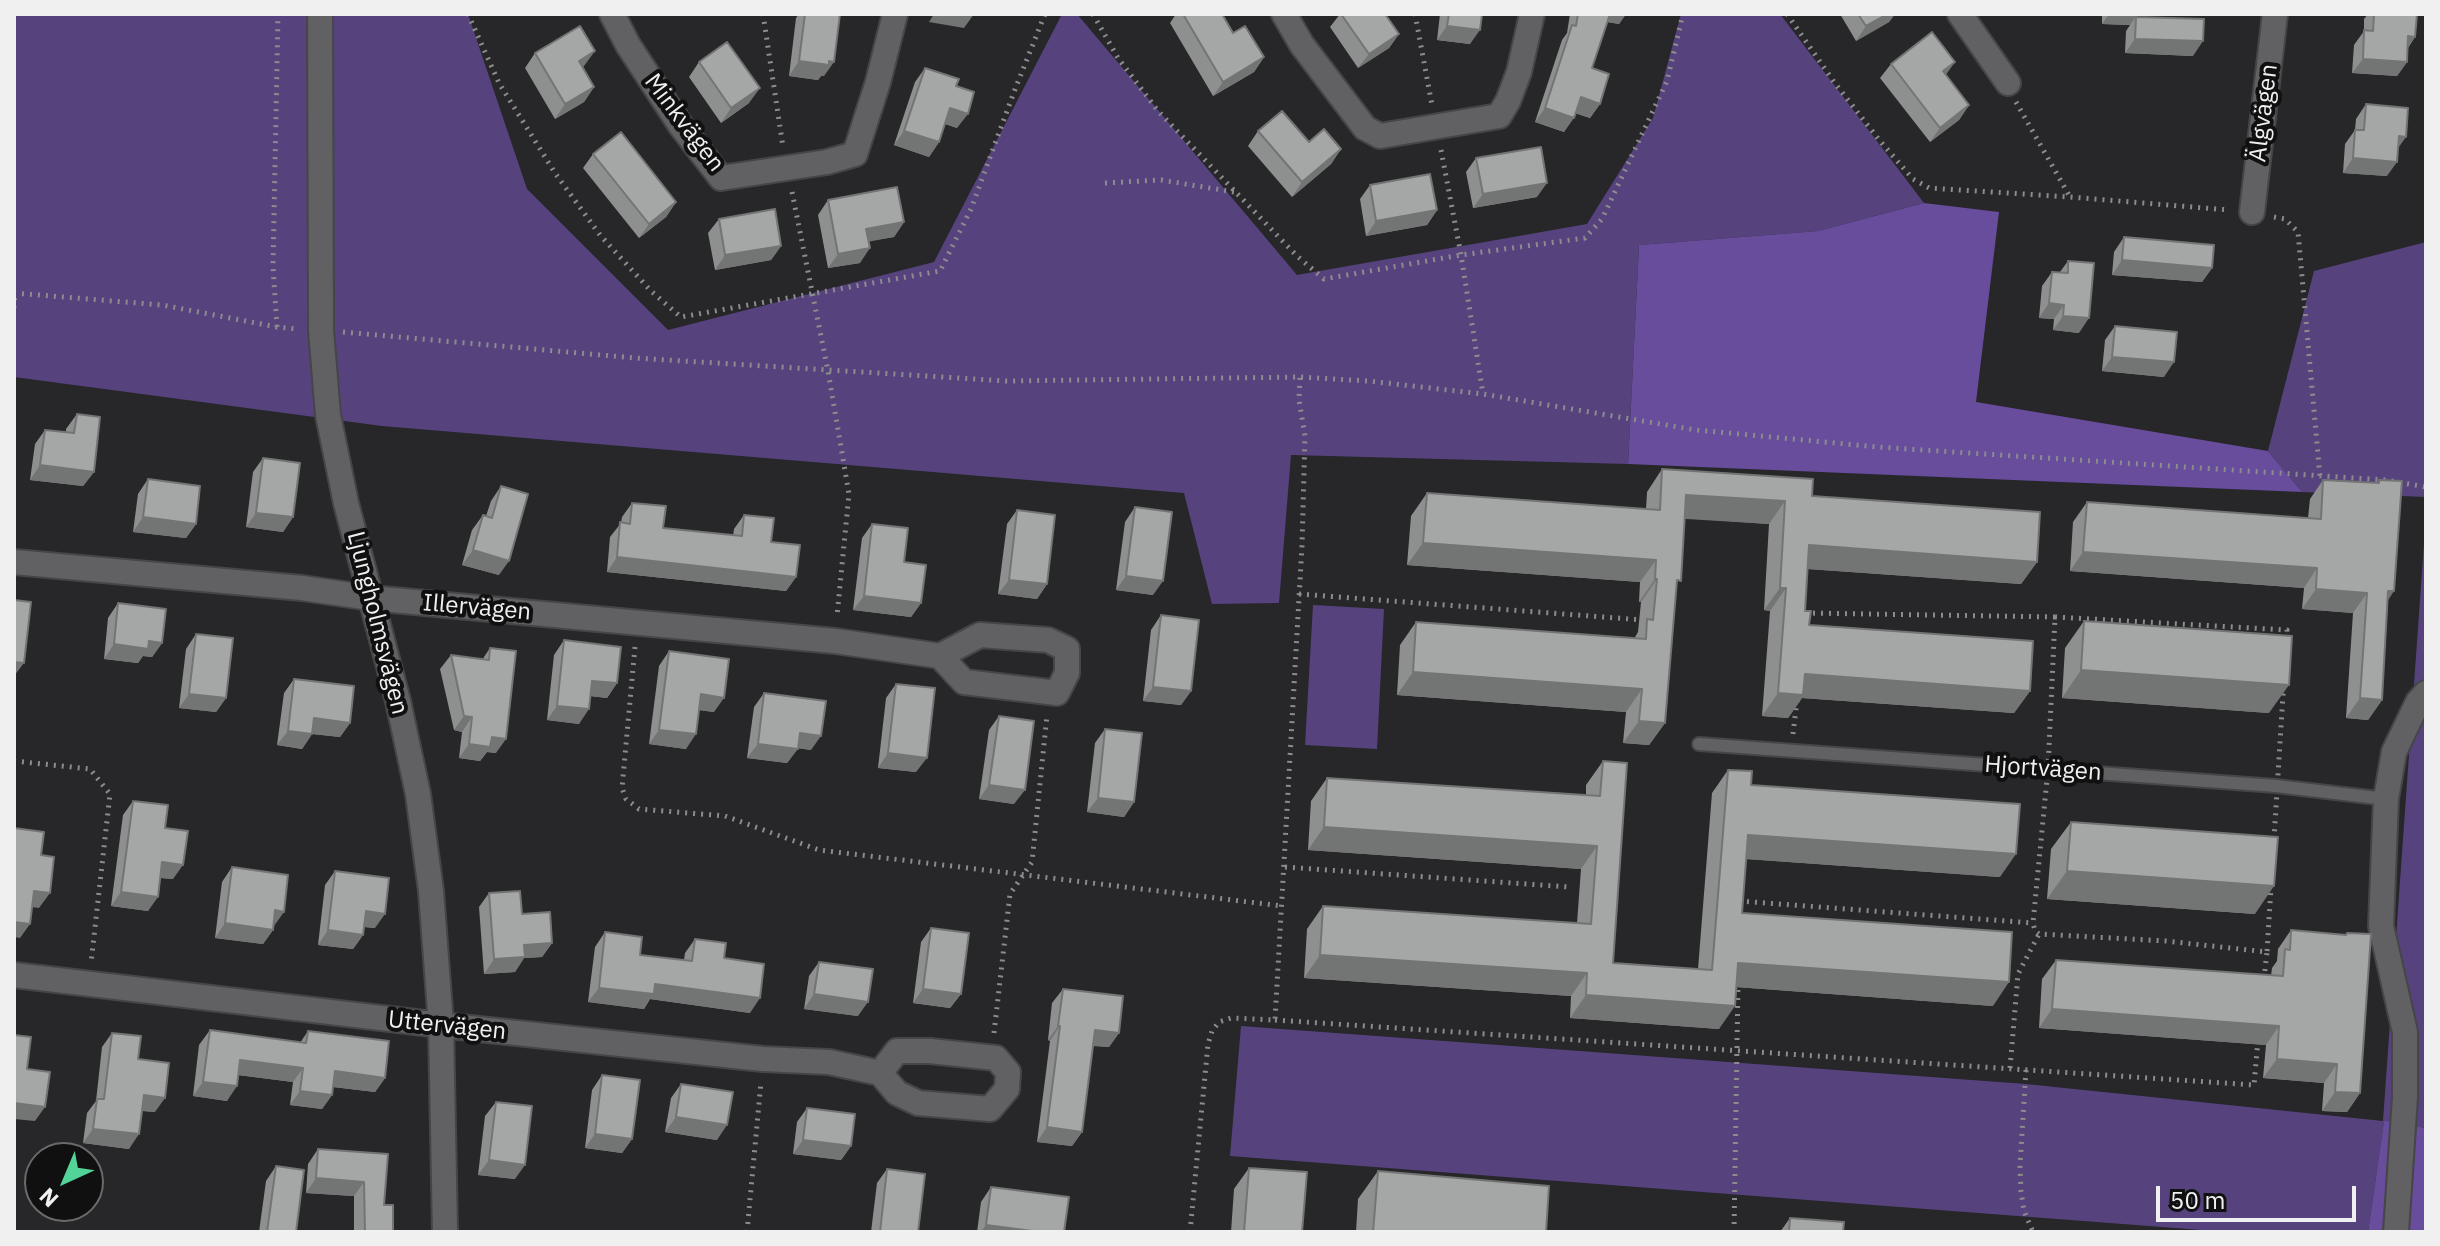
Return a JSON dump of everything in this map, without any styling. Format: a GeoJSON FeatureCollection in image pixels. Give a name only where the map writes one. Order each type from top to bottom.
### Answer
{"type":"FeatureCollection","features":[{"type":"Feature","properties":{"kind":"street","name":"Ljungholmsvägen"},"geometry":{"type":"LineString","coordinates":[[320,14],[321,330],[328,415],[346,503],[398,701],[418,794],[431,891],[441,1025],[445,1232]]}},
{"type":"Feature","properties":{"kind":"street","name":"Minkvägen"},"geometry":{"type":"LineString","coordinates":[[612,14],[628,45],[673,114],[721,178],[787,169]]}},
{"type":"Feature","properties":{"kind":"street"},"geometry":{"type":"LineString","coordinates":[[787,169],[855,154],[895,14]]}},
{"type":"Feature","properties":{"kind":"street"},"geometry":{"type":"LineString","coordinates":[[1284,14],[1302,45],[1365,128],[1380,136],[1499,116],[1519,72],[1532,14]]}},
{"type":"Feature","properties":{"kind":"street"},"geometry":{"type":"LineString","coordinates":[[1960,14],[2008,83]]}},
{"type":"Feature","properties":{"kind":"street","name":"Älgvägen"},"geometry":{"type":"LineString","coordinates":[[2252,212],[2275,14]]}},
{"type":"Feature","properties":{"kind":"street","name":"Illervägen"},"geometry":{"type":"LineString","coordinates":[[14,562],[835,641],[940,656]]}},
{"type":"Feature","properties":{"kind":"street"},"geometry":{"type":"LineString","coordinates":[[980,635],[1048,640],[1067,649],[1067,673],[1057,693],[964,682],[940,656],[980,635]]}},
{"type":"Feature","properties":{"kind":"street"},"geometry":{"type":"LineString","coordinates":[[2396,1232],[2405,1097],[2405,1032],[2381,926],[2386,799],[2394,752],[2418,702],[2426,693]]}},
{"type":"Feature","properties":{"kind":"street","name":"Uttervägen"},"geometry":{"type":"LineString","coordinates":[[14,975],[441,1025],[763,1059],[829,1062],[880,1073],[897,1093],[918,1103],[990,1109],[1007,1089],[1008,1072],[996,1058],[991,1058]]}},
{"type":"Feature","properties":{"kind":"street"},"geometry":{"type":"LineString","coordinates":[[880,1073],[897,1051],[930,1051],[991,1058]]}},
{"type":"Feature","properties":{"kind":"lane","name":"Hjortvägen"},"geometry":{"type":"LineString","coordinates":[[1699,744],[2276,786],[2386,799]]}},
{"type":"Feature","properties":{"kind":"path"},"geometry":{"type":"LineString","coordinates":[[277,327],[273,267],[278,14]]}},
{"type":"Feature","properties":{"kind":"path"},"geometry":{"type":"LineString","coordinates":[[763,14],[787,169],[828,371],[849,494],[835,641]]}},
{"type":"Feature","properties":{"kind":"path"},"geometry":{"type":"LineString","coordinates":[[1093,14],[1137,86],[1297,256],[1324,279],[1461,255],[1585,238],[1602,219],[1667,81],[1683,14]]}},
{"type":"Feature","properties":{"kind":"path"},"geometry":{"type":"LineString","coordinates":[[1415,14],[1461,255],[1483,394]]}},
{"type":"Feature","properties":{"kind":"path"},"geometry":{"type":"LineString","coordinates":[[1787,14],[1880,141],[1923,186],[1947,191],[2070,197],[2252,212],[2285,219],[2298,232],[2320,477]]}},
{"type":"Feature","properties":{"kind":"path"},"geometry":{"type":"LineString","coordinates":[[2008,83],[2014,100],[2070,197]]}},
{"type":"Feature","properties":{"kind":"path"},"geometry":{"type":"LineString","coordinates":[[1105,183],[1161,180],[1235,192]]}},
{"type":"Feature","properties":{"kind":"path"},"geometry":{"type":"LineString","coordinates":[[14,308],[15,293],[162,305],[277,327],[635,358],[1007,381],[1300,377],[1368,381],[1483,394],[1696,430],[1893,449],[2425,485]]}},
{"type":"Feature","properties":{"kind":"path"},"geometry":{"type":"LineString","coordinates":[[1275,1020],[1299,594],[1305,436],[1299,400],[1300,377]]}},
{"type":"Feature","properties":{"kind":"path"},"geometry":{"type":"LineString","coordinates":[[1299,594],[1645,620]]}},
{"type":"Feature","properties":{"kind":"path"},"geometry":{"type":"LineString","coordinates":[[1805,628],[1807,613],[2055,617],[2287,630],[2264,981]]}},
{"type":"Feature","properties":{"kind":"path"},"geometry":{"type":"LineString","coordinates":[[2055,617],[2048,769],[2033,923],[2035,931],[2039,934],[2166,941],[2267,952]]}},
{"type":"Feature","properties":{"kind":"path"},"geometry":{"type":"LineString","coordinates":[[637,622],[622,780],[623,794],[634,807],[725,816],[819,850],[1282,906]]}},
{"type":"Feature","properties":{"kind":"path"},"geometry":{"type":"LineString","coordinates":[[1791,751],[1798,690]]}},
{"type":"Feature","properties":{"kind":"path"},"geometry":{"type":"LineString","coordinates":[[991,1058],[1010,894],[1032,862],[1049,692]]}},
{"type":"Feature","properties":{"kind":"path"},"geometry":{"type":"LineString","coordinates":[[14,761],[90,769],[110,794],[89,983]]}},
{"type":"Feature","properties":{"kind":"path"},"geometry":{"type":"LineString","coordinates":[[1285,867],[1569,887]]}},
{"type":"Feature","properties":{"kind":"path"},"geometry":{"type":"LineString","coordinates":[[1740,886],[1739,902],[2033,923]]}},
{"type":"Feature","properties":{"kind":"path"},"geometry":{"type":"LineString","coordinates":[[2010,1068],[2018,974],[2039,934]]}},
{"type":"Feature","properties":{"kind":"path"},"geometry":{"type":"LineString","coordinates":[[1734,1232],[1738,976]]}},
{"type":"Feature","properties":{"kind":"path"},"geometry":{"type":"LineString","coordinates":[[1190,1232],[1208,1044],[1219,1022],[1231,1018],[2254,1085],[2260,1025]]}},
{"type":"Feature","properties":{"kind":"path"},"geometry":{"type":"LineString","coordinates":[[747,1232],[763,1059]]}},
{"type":"Feature","properties":{"kind":"path"},"geometry":{"type":"LineString","coordinates":[[2026,1070],[2021,1191],[2024,1211],[2033,1232]]}},
{"type":"Feature","properties":{"kind":"shaded area"},"geometry":{"type":"Polygon","coordinates":[[[14,14],[468,14],[527,189],[668,330],[934,262],[1062,14],[1077,14],[1297,275],[1587,224],[1653,118],[1681,14],[1780,14],[1924,203],[1818,231],[1639,245],[1628,464],[1291,455],[1279,603],[1212,604],[1184,493],[382,426],[14,377],[14,14]]]}},
{"type":"Feature","properties":{"kind":"shaded area"},"geometry":{"type":"Polygon","coordinates":[[[1924,203],[1999,212],[1976,402],[2268,451],[2302,492],[1628,464],[1639,245],[1818,231],[1924,203]]]}},
{"type":"Feature","properties":{"kind":"shaded area"},"geometry":{"type":"Polygon","coordinates":[[[2426,242],[2426,497],[2302,492],[2268,451],[2314,271],[2426,242]]]}},
{"type":"Feature","properties":{"kind":"shaded area"},"geometry":{"type":"Polygon","coordinates":[[[2426,515],[2426,1128],[2384,1122],[2368,1232],[2228,1232],[1230,1156],[1241,1026],[2026,1084],[2383,1121],[2426,515]]]}},
{"type":"Feature","properties":{"kind":"shaded area"},"geometry":{"type":"Polygon","coordinates":[[[1313,605],[1384,609],[1377,749],[1305,745],[1313,605]]]}},
{"type":"Feature","properties":{"kind":"shaded area"},"geometry":{"type":"Polygon","coordinates":[[[2384,1121],[2426,1128],[2426,1232],[2368,1232],[2384,1121]]]}},
{"type":"Feature","properties":{"kind":"building"},"geometry":{"type":"Polygon","coordinates":[[[805,14],[840,14],[834,62],[829,61],[829,65],[799,61],[805,14]]]}},
{"type":"Feature","properties":{"kind":"building"},"geometry":{"type":"Polygon","coordinates":[[[1183,14],[1222,14],[1233,33],[1245,26],[1264,57],[1223,82],[1183,14]]]}},
{"type":"Feature","properties":{"kind":"building"},"geometry":{"type":"Polygon","coordinates":[[[1341,14],[1385,14],[1399,34],[1369,54],[1341,14]]]}},
{"type":"Feature","properties":{"kind":"building"},"geometry":{"type":"Polygon","coordinates":[[[1449,14],[1482,14],[1480,30],[1447,26],[1449,14]]]}},
{"type":"Feature","properties":{"kind":"building"},"geometry":{"type":"Polygon","coordinates":[[[1578,14],[1610,14],[1592,68],[1609,74],[1600,104],[1581,97],[1574,118],[1545,108],[1578,14]]]}},
{"type":"Feature","properties":{"kind":"building"},"geometry":{"type":"Polygon","coordinates":[[[1858,14],[1888,14],[1866,26],[1858,14]]]}},
{"type":"Feature","properties":{"kind":"building"},"geometry":{"type":"Polygon","coordinates":[[[2374,14],[2417,14],[2415,37],[2408,36],[2407,62],[2363,59],[2364,30],[2373,31],[2374,14]]]}},
{"type":"Feature","properties":{"kind":"building"},"geometry":{"type":"Polygon","coordinates":[[[2136,17],[2204,19],[2203,41],[2135,39],[2136,17]]]}},
{"type":"Feature","properties":{"kind":"building"},"geometry":{"type":"Polygon","coordinates":[[[580,26],[595,51],[579,61],[594,87],[565,104],[535,53],[580,26]]]}},
{"type":"Feature","properties":{"kind":"building"},"geometry":{"type":"Polygon","coordinates":[[[1932,32],[1955,62],[1943,71],[1969,105],[1940,128],[1891,64],[1932,32]]]}},
{"type":"Feature","properties":{"kind":"building"},"geometry":{"type":"Polygon","coordinates":[[[727,42],[760,88],[731,108],[699,62],[727,42]]]}},
{"type":"Feature","properties":{"kind":"building"},"geometry":{"type":"Polygon","coordinates":[[[925,68],[959,79],[956,86],[974,92],[968,114],[950,108],[939,142],[904,131],[925,68]]]}},
{"type":"Feature","properties":{"kind":"building"},"geometry":{"type":"Polygon","coordinates":[[[2366,104],[2408,108],[2406,137],[2399,136],[2397,162],[2353,158],[2355,130],[2364,130],[2366,104]]]}},
{"type":"Feature","properties":{"kind":"building"},"geometry":{"type":"Polygon","coordinates":[[[1282,111],[1309,142],[1324,129],[1341,149],[1302,182],[1258,131],[1282,111]]]}},
{"type":"Feature","properties":{"kind":"building"},"geometry":{"type":"Polygon","coordinates":[[[621,132],[676,202],[649,224],[593,154],[621,132]]]}},
{"type":"Feature","properties":{"kind":"building"},"geometry":{"type":"Polygon","coordinates":[[[1541,147],[1547,183],[1483,194],[1476,158],[1541,147]]]}},
{"type":"Feature","properties":{"kind":"building"},"geometry":{"type":"Polygon","coordinates":[[[1430,174],[1437,210],[1376,221],[1370,185],[1430,174]]]}},
{"type":"Feature","properties":{"kind":"building"},"geometry":{"type":"Polygon","coordinates":[[[897,187],[904,222],[866,229],[870,248],[838,254],[828,200],[897,187]]]}},
{"type":"Feature","properties":{"kind":"building"},"geometry":{"type":"Polygon","coordinates":[[[775,209],[781,246],[725,255],[719,219],[775,209]]]}},
{"type":"Feature","properties":{"kind":"building"},"geometry":{"type":"Polygon","coordinates":[[[2124,237],[2214,245],[2212,268],[2122,260],[2124,237]]]}},
{"type":"Feature","properties":{"kind":"building"},"geometry":{"type":"Polygon","coordinates":[[[2068,261],[2094,263],[2089,318],[2063,316],[2064,305],[2049,303],[2052,272],[2068,273],[2068,261]]]}},
{"type":"Feature","properties":{"kind":"building"},"geometry":{"type":"Polygon","coordinates":[[[2115,326],[2177,332],[2174,362],[2112,357],[2115,326]]]}},
{"type":"Feature","properties":{"kind":"building"},"geometry":{"type":"Polygon","coordinates":[[[77,414],[100,417],[94,472],[40,465],[45,430],[74,433],[77,414]]]}},
{"type":"Feature","properties":{"kind":"building"},"geometry":{"type":"Polygon","coordinates":[[[263,458],[300,463],[293,517],[256,513],[263,458]]]}},
{"type":"Feature","properties":{"kind":"building"},"geometry":{"type":"Polygon","coordinates":[[[1662,469],[1813,479],[1812,496],[2040,512],[2037,562],[1809,545],[1805,611],[1811,611],[1809,625],[2033,641],[2030,691],[1805,674],[1803,695],[1778,693],[1786,588],[1780,588],[1785,501],[1686,495],[1681,581],[1677,580],[1665,723],[1639,721],[1642,689],[1413,672],[1416,622],[1646,639],[1647,619],[1653,620],[1657,579],[1656,560],[1423,543],[1427,493],[1660,510],[1662,469]]]}},
{"type":"Feature","properties":{"kind":"building"},"geometry":{"type":"Polygon","coordinates":[[[148,479],[200,486],[196,524],[143,517],[148,479]]]}},
{"type":"Feature","properties":{"kind":"building"},"geometry":{"type":"Polygon","coordinates":[[[2323,480],[2402,481],[2394,591],[2388,591],[2382,700],[2360,698],[2367,593],[2316,589],[2317,568],[2083,552],[2087,502],[2321,519],[2323,480]]]}},
{"type":"Feature","properties":{"kind":"building"},"geometry":{"type":"Polygon","coordinates":[[[501,486],[528,494],[509,561],[473,550],[483,515],[492,518],[501,486]]]}},
{"type":"Feature","properties":{"kind":"building"},"geometry":{"type":"Polygon","coordinates":[[[632,503],[666,506],[663,528],[742,536],[744,515],[774,518],[771,542],[800,545],[796,577],[617,557],[620,522],[630,524],[632,503]]]}},
{"type":"Feature","properties":{"kind":"building"},"geometry":{"type":"Polygon","coordinates":[[[1135,507],[1172,512],[1163,581],[1126,576],[1135,507]]]}},
{"type":"Feature","properties":{"kind":"building"},"geometry":{"type":"Polygon","coordinates":[[[1017,510],[1055,515],[1047,584],[1009,580],[1017,510]]]}},
{"type":"Feature","properties":{"kind":"building"},"geometry":{"type":"Polygon","coordinates":[[[872,524],[908,528],[904,562],[926,565],[921,603],[864,596],[872,524]]]}},
{"type":"Feature","properties":{"kind":"building"},"geometry":{"type":"Polygon","coordinates":[[[14,600],[31,602],[24,663],[14,662],[14,600]]]}},
{"type":"Feature","properties":{"kind":"building"},"geometry":{"type":"Polygon","coordinates":[[[118,603],[166,609],[162,643],[149,641],[148,649],[114,644],[118,603]]]}},
{"type":"Feature","properties":{"kind":"building"},"geometry":{"type":"Polygon","coordinates":[[[1161,615],[1199,620],[1191,691],[1153,687],[1161,615]]]}},
{"type":"Feature","properties":{"kind":"building"},"geometry":{"type":"Polygon","coordinates":[[[2084,621],[2292,636],[2289,685],[2081,670],[2084,621]]]}},
{"type":"Feature","properties":{"kind":"building"},"geometry":{"type":"Polygon","coordinates":[[[196,634],[233,638],[226,698],[189,694],[196,634]]]}},
{"type":"Feature","properties":{"kind":"building"},"geometry":{"type":"Polygon","coordinates":[[[564,640],[621,647],[617,683],[592,681],[589,709],[557,706],[564,640]]]}},
{"type":"Feature","properties":{"kind":"building"},"geometry":{"type":"Polygon","coordinates":[[[490,648],[516,651],[506,739],[492,737],[490,747],[469,744],[472,717],[464,716],[451,655],[489,660],[490,648]]]}},
{"type":"Feature","properties":{"kind":"building"},"geometry":{"type":"Polygon","coordinates":[[[669,651],[729,659],[724,698],[701,694],[696,734],[659,730],[669,651]]]}},
{"type":"Feature","properties":{"kind":"building"},"geometry":{"type":"Polygon","coordinates":[[[294,679],[354,686],[350,723],[314,718],[312,734],[288,731],[294,679]]]}},
{"type":"Feature","properties":{"kind":"building"},"geometry":{"type":"Polygon","coordinates":[[[896,684],[935,688],[927,758],[888,753],[896,684]]]}},
{"type":"Feature","properties":{"kind":"building"},"geometry":{"type":"Polygon","coordinates":[[[764,693],[826,701],[821,736],[800,733],[798,749],[758,744],[764,693]]]}},
{"type":"Feature","properties":{"kind":"building"},"geometry":{"type":"Polygon","coordinates":[[[999,716],[1034,721],[1025,790],[989,785],[999,716]]]}},
{"type":"Feature","properties":{"kind":"building"},"geometry":{"type":"Polygon","coordinates":[[[1105,729],[1142,733],[1134,802],[1098,798],[1105,729]]]}},
{"type":"Feature","properties":{"kind":"building"},"geometry":{"type":"Polygon","coordinates":[[[1603,761],[1627,763],[1613,963],[1712,970],[1728,770],[1752,771],[1751,785],[2020,804],[2016,854],[1748,835],[1742,913],[2012,932],[2009,982],[1738,963],[1735,1006],[1586,995],[1587,973],[1320,955],[1323,906],[1591,924],[1597,846],[1324,827],[1327,778],[1600,796],[1603,761]]]}},
{"type":"Feature","properties":{"kind":"building"},"geometry":{"type":"Polygon","coordinates":[[[133,801],[168,805],[165,828],[188,831],[183,865],[162,862],[158,897],[121,892],[133,801]]]}},
{"type":"Feature","properties":{"kind":"building"},"geometry":{"type":"Polygon","coordinates":[[[2071,822],[2278,837],[2274,886],[2067,871],[2071,822]]]}},
{"type":"Feature","properties":{"kind":"building"},"geometry":{"type":"Polygon","coordinates":[[[14,828],[44,832],[41,855],[54,857],[50,893],[34,891],[30,924],[14,922],[14,828]]]}},
{"type":"Feature","properties":{"kind":"building"},"geometry":{"type":"Polygon","coordinates":[[[232,867],[288,875],[284,912],[275,910],[273,930],[225,923],[232,867]]]}},
{"type":"Feature","properties":{"kind":"building"},"geometry":{"type":"Polygon","coordinates":[[[335,871],[389,878],[385,914],[366,911],[363,935],[328,930],[335,871]]]}},
{"type":"Feature","properties":{"kind":"building"},"geometry":{"type":"Polygon","coordinates":[[[520,891],[522,914],[550,912],[552,943],[524,945],[525,957],[494,959],[489,893],[520,891]]]}},
{"type":"Feature","properties":{"kind":"building"},"geometry":{"type":"Polygon","coordinates":[[[931,928],[969,933],[961,994],[923,989],[931,928]]]}},
{"type":"Feature","properties":{"kind":"building"},"geometry":{"type":"Polygon","coordinates":[[[2291,930],[2371,934],[2360,1093],[2335,1092],[2337,1064],[2277,1059],[2279,1026],[2052,1009],[2056,960],[2283,976],[2285,949],[2290,950],[2291,930]]]}},
{"type":"Feature","properties":{"kind":"building"},"geometry":{"type":"Polygon","coordinates":[[[605,932],[642,937],[640,955],[692,961],[695,939],[726,943],[724,958],[764,964],[760,998],[655,984],[654,994],[599,988],[605,932]]]}},
{"type":"Feature","properties":{"kind":"building"},"geometry":{"type":"Polygon","coordinates":[[[819,962],[873,969],[868,1002],[814,994],[819,962]]]}},
{"type":"Feature","properties":{"kind":"building"},"geometry":{"type":"Polygon","coordinates":[[[1063,989],[1123,996],[1119,1033],[1095,1030],[1082,1132],[1047,1127],[1063,989]]]}},
{"type":"Feature","properties":{"kind":"building"},"geometry":{"type":"Polygon","coordinates":[[[210,1030],[306,1043],[308,1031],[389,1041],[385,1078],[335,1071],[332,1095],[300,1091],[303,1068],[240,1060],[237,1086],[203,1082],[210,1030]]]}},
{"type":"Feature","properties":{"kind":"building"},"geometry":{"type":"Polygon","coordinates":[[[112,1033],[141,1036],[138,1059],[169,1063],[165,1098],[144,1095],[139,1134],[93,1129],[97,1099],[104,1099],[112,1033]]]}},
{"type":"Feature","properties":{"kind":"building"},"geometry":{"type":"Polygon","coordinates":[[[14,1035],[31,1037],[27,1069],[50,1072],[45,1107],[14,1103],[14,1035]]]}},
{"type":"Feature","properties":{"kind":"building"},"geometry":{"type":"Polygon","coordinates":[[[602,1075],[640,1080],[632,1139],[595,1134],[602,1075]]]}},
{"type":"Feature","properties":{"kind":"building"},"geometry":{"type":"Polygon","coordinates":[[[681,1084],[733,1092],[727,1125],[676,1117],[681,1084]]]}},
{"type":"Feature","properties":{"kind":"building"},"geometry":{"type":"Polygon","coordinates":[[[496,1102],[532,1106],[525,1165],[489,1160],[496,1102]]]}},
{"type":"Feature","properties":{"kind":"building"},"geometry":{"type":"Polygon","coordinates":[[[807,1108],[855,1114],[851,1146],[803,1140],[807,1108]]]}},
{"type":"Feature","properties":{"kind":"building"},"geometry":{"type":"Polygon","coordinates":[[[318,1149],[388,1154],[384,1205],[393,1205],[393,1232],[365,1232],[364,1182],[316,1178],[318,1149]]]}},
{"type":"Feature","properties":{"kind":"building"},"geometry":{"type":"Polygon","coordinates":[[[276,1166],[304,1170],[296,1232],[267,1232],[276,1166]]]}},
{"type":"Feature","properties":{"kind":"building"},"geometry":{"type":"Polygon","coordinates":[[[1249,1168],[1307,1172],[1302,1232],[1244,1232],[1249,1168]]]}},
{"type":"Feature","properties":{"kind":"building"},"geometry":{"type":"Polygon","coordinates":[[[887,1169],[925,1174],[918,1232],[880,1232],[887,1169]]]}},
{"type":"Feature","properties":{"kind":"building"},"geometry":{"type":"Polygon","coordinates":[[[1378,1171],[1549,1186],[1546,1232],[1373,1232],[1378,1171]]]}},
{"type":"Feature","properties":{"kind":"building"},"geometry":{"type":"Polygon","coordinates":[[[991,1187],[1069,1197],[1064,1232],[986,1225],[991,1187]]]}},
{"type":"Feature","properties":{"kind":"building"},"geometry":{"type":"Polygon","coordinates":[[[1790,1218],[1844,1222],[1843,1232],[1789,1232],[1790,1218]]]}}]}
